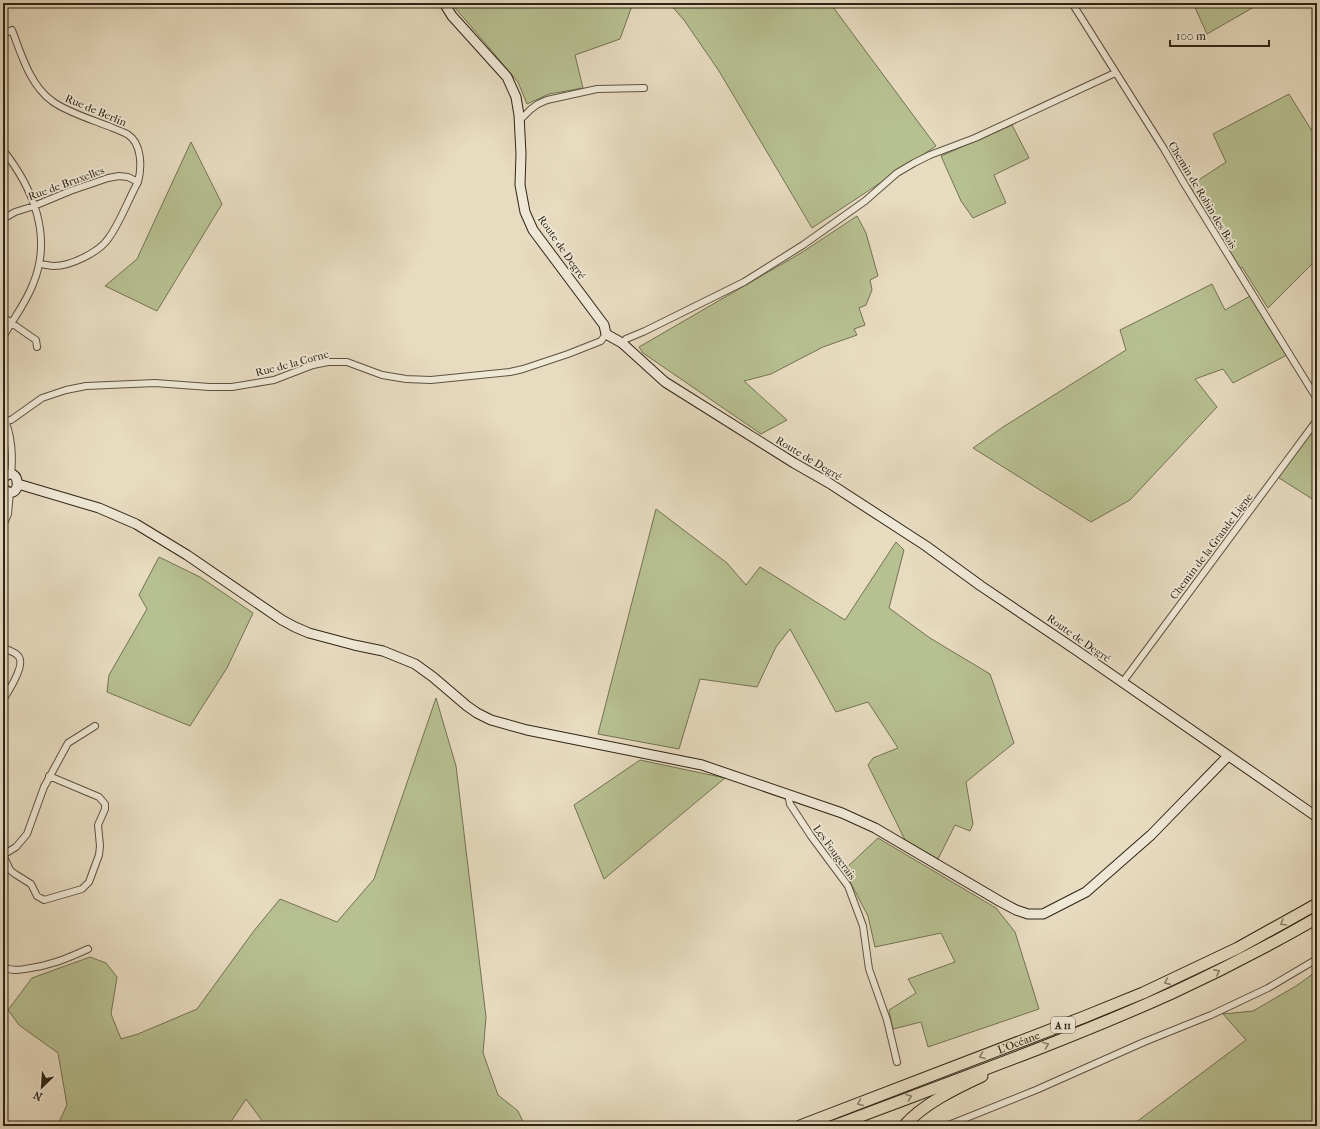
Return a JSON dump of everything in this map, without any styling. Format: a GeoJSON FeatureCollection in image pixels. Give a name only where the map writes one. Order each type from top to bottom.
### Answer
{"type":"FeatureCollection","features":[{"type":"Feature","properties":{"kind":"highway","name":"L’Océane"},"geometry":{"type":"LineString","coordinates":[[800,1126],[1084,1017],[1137,995],[1238,948],[1317,904]]}},
{"type":"Feature","properties":{"kind":"highway","name":"L’Océane"},"geometry":{"type":"LineString","coordinates":[[834,1126],[1010,1059],[1172,993],[1240,960],[1317,918]]}},
{"type":"Feature","properties":{"kind":"highway"},"geometry":{"type":"LineString","coordinates":[[904,1126],[917,1114],[937,1101],[996,1070],[1010,1059]]}},
{"type":"Feature","properties":{"kind":"street","name":"Route de Degré"},"geometry":{"type":"LineString","coordinates":[[444,3],[452,16],[507,77],[516,97],[521,154],[520,185],[525,212],[533,230],[604,325],[606,334],[622,342],[665,382],[794,463],[829,483],[926,546],[981,586],[1317,817]]}},
{"type":"Feature","properties":{"kind":"street","name":"Chemin de Robin des Bois"},"geometry":{"type":"LineString","coordinates":[[1072,3],[1164,149],[1317,399]]}},
{"type":"Feature","properties":{"kind":"street","name":"Rue de Berlin"},"geometry":{"type":"LineString","coordinates":[[3,34],[12,30],[22,58],[36,85],[51,101],[128,134],[138,148],[141,164],[138,182],[108,239],[100,248],[81,259],[62,265],[54,266],[39,264]]}},
{"type":"Feature","properties":{"kind":"street"},"geometry":{"type":"LineString","coordinates":[[622,342],[744,282],[803,245],[865,201],[897,173],[914,163],[930,155],[975,138],[1115,72]]}},
{"type":"Feature","properties":{"kind":"street"},"geometry":{"type":"LineString","coordinates":[[519,121],[531,109],[547,100],[597,89],[644,88]]}},
{"type":"Feature","properties":{"kind":"street"},"geometry":{"type":"LineString","coordinates":[[3,150],[25,182],[30,193],[38,216],[41,236],[39,264],[36,278],[20,310],[3,337]]}},
{"type":"Feature","properties":{"kind":"street","name":"Rue de Bruxelles"},"geometry":{"type":"LineString","coordinates":[[3,218],[15,212],[108,178],[128,177],[138,182]]}},
{"type":"Feature","properties":{"kind":"street"},"geometry":{"type":"LineString","coordinates":[[3,317],[36,340],[37,347]]}},
{"type":"Feature","properties":{"kind":"street","name":"Rue de la Corne"},"geometry":{"type":"LineString","coordinates":[[4,419],[11,420],[42,398],[66,390],[86,386],[155,383],[232,387],[274,380],[314,365],[328,362],[347,362],[382,375],[406,379],[431,380],[510,372],[568,354],[601,341],[606,334]]}},
{"type":"Feature","properties":{"kind":"street"},"geometry":{"type":"LineString","coordinates":[[3,526],[8,514],[7,490],[16,490],[18,484],[16,478],[7,476],[12,465],[11,444],[4,419]]}},
{"type":"Feature","properties":{"kind":"street","name":"Chemin de la Grande Ligne"},"geometry":{"type":"LineString","coordinates":[[1122,683],[1317,420]]}},
{"type":"Feature","properties":{"kind":"street"},"geometry":{"type":"LineString","coordinates":[[18,484],[104,510],[136,524],[187,555],[295,628],[354,645],[383,651],[404,659],[426,671],[467,706],[491,720],[527,730],[702,765],[842,813],[875,828],[1016,910],[1028,914],[1043,914],[1086,892],[1151,835],[1228,756]]}},
{"type":"Feature","properties":{"kind":"street"},"geometry":{"type":"LineString","coordinates":[[3,648],[16,653],[19,656],[20,663],[15,679],[3,700]]}},
{"type":"Feature","properties":{"kind":"street"},"geometry":{"type":"LineString","coordinates":[[49,776],[99,797],[105,804],[105,809],[98,825],[100,846],[99,855],[89,882],[82,889],[44,900],[38,896],[31,884],[10,870],[3,855],[16,847],[27,834],[49,776],[68,743],[95,726]]}},
{"type":"Feature","properties":{"kind":"street","name":"Les Fougerais"},"geometry":{"type":"LineString","coordinates":[[788,794],[790,804],[848,886],[863,926],[869,968],[886,1020],[897,1062]]}},
{"type":"Feature","properties":{"kind":"street"},"geometry":{"type":"LineString","coordinates":[[3,963],[6,968],[14,970],[35,968],[60,961],[88,949]]}},
{"type":"Feature","properties":{"kind":"street"},"geometry":{"type":"LineString","coordinates":[[946,1126],[1036,1090],[1144,1042],[1211,1015],[1268,988],[1317,959]]}},
{"type":"Feature","properties":{"kind":"green space"},"geometry":{"type":"Polygon","coordinates":[[[451,3],[633,3],[620,39],[575,55],[583,88],[549,94],[527,104],[518,82],[451,3]]]}},
{"type":"Feature","properties":{"kind":"green space"},"geometry":{"type":"Polygon","coordinates":[[[669,3],[830,3],[936,146],[812,228],[719,71],[684,20],[669,3]]]}},
{"type":"Feature","properties":{"kind":"green space"},"geometry":{"type":"Polygon","coordinates":[[[1193,3],[1261,3],[1207,34],[1193,3]]]}},
{"type":"Feature","properties":{"kind":"green space"},"geometry":{"type":"Polygon","coordinates":[[[1289,94],[1317,139],[1317,259],[1268,308],[1242,267],[1237,271],[1185,189],[1226,162],[1213,134],[1289,94]]]}},
{"type":"Feature","properties":{"kind":"green space"},"geometry":{"type":"Polygon","coordinates":[[[1012,125],[1029,158],[994,175],[1006,203],[973,218],[961,201],[941,156],[1012,125]]]}},
{"type":"Feature","properties":{"kind":"green space"},"geometry":{"type":"Polygon","coordinates":[[[191,142],[222,204],[157,311],[105,286],[137,259],[191,142]]]}},
{"type":"Feature","properties":{"kind":"green space"},"geometry":{"type":"Polygon","coordinates":[[[857,216],[866,233],[878,276],[870,280],[872,290],[866,305],[859,308],[865,325],[854,329],[857,335],[823,347],[771,374],[744,381],[787,420],[761,434],[643,353],[639,347],[801,253],[857,216]]]}},
{"type":"Feature","properties":{"kind":"green space"},"geometry":{"type":"Polygon","coordinates":[[[1212,284],[1225,310],[1252,295],[1287,355],[1233,383],[1223,369],[1195,379],[1217,407],[1130,500],[1091,522],[973,448],[1003,427],[1126,350],[1120,330],[1212,284]]]}},
{"type":"Feature","properties":{"kind":"green space"},"geometry":{"type":"Polygon","coordinates":[[[1317,424],[1317,502],[1276,476],[1317,424]]]}},
{"type":"Feature","properties":{"kind":"green space"},"geometry":{"type":"Polygon","coordinates":[[[656,509],[727,563],[746,585],[760,567],[845,620],[896,542],[904,550],[889,608],[930,638],[990,674],[1014,743],[966,782],[973,824],[970,831],[955,825],[938,859],[905,840],[868,765],[873,758],[898,748],[868,702],[836,712],[790,629],[776,647],[757,687],[700,679],[679,749],[598,734],[656,509]]]}},
{"type":"Feature","properties":{"kind":"green space"},"geometry":{"type":"Polygon","coordinates":[[[159,557],[200,577],[253,613],[227,668],[190,726],[107,692],[109,675],[147,609],[139,595],[159,557]]]}},
{"type":"Feature","properties":{"kind":"green space"},"geometry":{"type":"Polygon","coordinates":[[[436,698],[456,766],[486,1017],[483,1053],[498,1095],[518,1111],[525,1126],[266,1126],[246,1099],[228,1126],[57,1126],[67,1105],[58,1053],[19,1025],[8,1010],[32,978],[90,957],[106,963],[117,977],[111,1014],[121,1039],[138,1034],[197,1009],[253,932],[280,899],[337,922],[374,879],[436,698]]]}},
{"type":"Feature","properties":{"kind":"green space"},"geometry":{"type":"Polygon","coordinates":[[[640,760],[725,778],[604,879],[574,805],[640,760]]]}},
{"type":"Feature","properties":{"kind":"green space"},"geometry":{"type":"Polygon","coordinates":[[[878,838],[996,908],[1015,932],[1039,1009],[928,1047],[921,1022],[893,1029],[889,1010],[916,993],[908,979],[955,962],[941,933],[875,947],[868,916],[844,870],[878,838]]]}},
{"type":"Feature","properties":{"kind":"green space"},"geometry":{"type":"Polygon","coordinates":[[[1317,971],[1317,1126],[1131,1126],[1246,1040],[1223,1014],[1253,1011],[1296,986],[1317,971]]]}}]}
